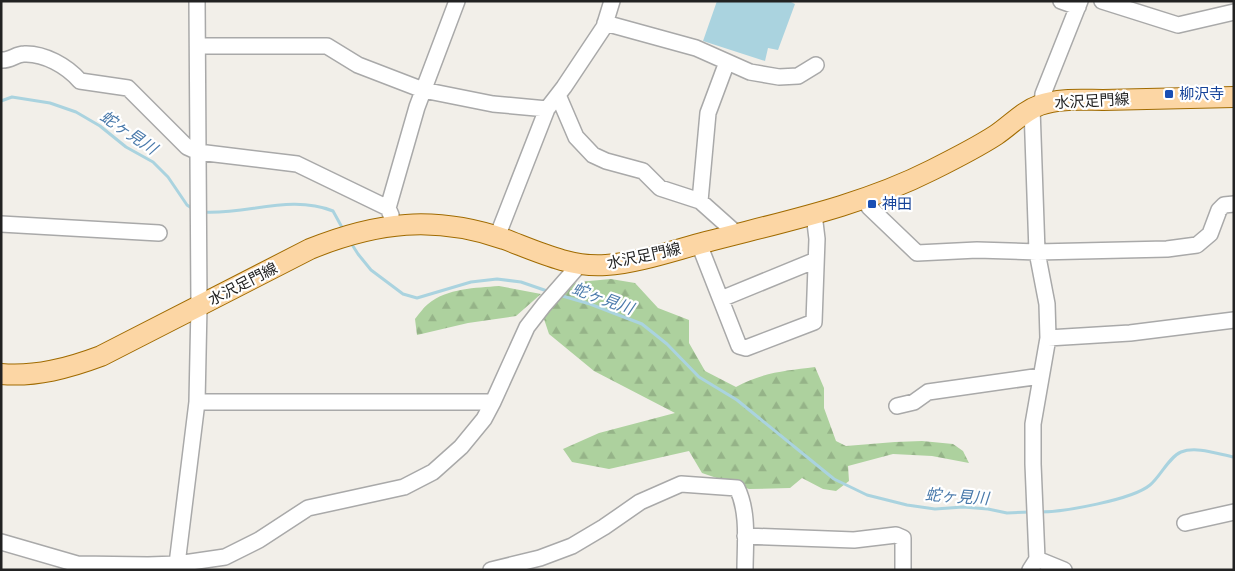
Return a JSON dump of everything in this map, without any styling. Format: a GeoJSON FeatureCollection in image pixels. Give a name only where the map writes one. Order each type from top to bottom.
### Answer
{"type":"FeatureCollection","features":[{"type":"Feature","properties":{"kind":"main road","name":"水沢足門線"},"geometry":{"type":"LineString","coordinates":[[1,374],[13,375],[46,372],[70,367],[101,356],[310,249],[368,230],[391,216],[418,224],[467,229],[580,264],[607,266],[834,208],[928,172],[966,153],[1037,106],[1070,101],[1234,96]]}},
{"type":"Feature","properties":{"kind":"street"},"geometry":{"type":"LineString","coordinates":[[178,567],[197,402],[199,238],[197,1]]}},
{"type":"Feature","properties":{"kind":"street"},"geometry":{"type":"LineString","coordinates":[[1,60],[6,61],[22,53],[45,57],[72,71],[80,81],[128,88],[187,147],[198,152],[297,164],[391,216],[417,107],[457,1]]}},
{"type":"Feature","properties":{"kind":"street"},"geometry":{"type":"LineString","coordinates":[[497,237],[547,109],[605,23],[612,1]]}},
{"type":"Feature","properties":{"kind":"street"},"geometry":{"type":"LineString","coordinates":[[1061,1],[1079,4],[1037,106],[1037,252],[1047,304],[1048,338],[1033,424],[1033,564],[1064,570]]}},
{"type":"Feature","properties":{"kind":"street"},"geometry":{"type":"LineString","coordinates":[[1102,1],[1178,25],[1234,12]]}},
{"type":"Feature","properties":{"kind":"street"},"geometry":{"type":"LineString","coordinates":[[605,23],[696,48],[750,72],[779,78],[798,76],[816,65]]}},
{"type":"Feature","properties":{"kind":"street"},"geometry":{"type":"LineString","coordinates":[[198,46],[327,46],[358,65],[423,90],[493,104],[547,109]]}},
{"type":"Feature","properties":{"kind":"street"},"geometry":{"type":"LineString","coordinates":[[700,201],[708,113],[727,62]]}},
{"type":"Feature","properties":{"kind":"street"},"geometry":{"type":"LineString","coordinates":[[558,95],[576,137],[593,155],[606,161],[643,171],[660,188],[700,201],[737,234]]}},
{"type":"Feature","properties":{"kind":"street"},"geometry":{"type":"LineString","coordinates":[[869,207],[917,254],[977,250],[1037,252],[1167,249],[1197,245],[1210,234],[1219,210],[1224,205],[1234,204]]}},
{"type":"Feature","properties":{"kind":"street"},"geometry":{"type":"LineString","coordinates":[[699,244],[739,346],[746,348],[814,322],[817,239],[814,214]]}},
{"type":"Feature","properties":{"kind":"street"},"geometry":{"type":"LineString","coordinates":[[1,224],[158,233]]}},
{"type":"Feature","properties":{"kind":"street"},"geometry":{"type":"LineString","coordinates":[[721,299],[816,260]]}},
{"type":"Feature","properties":{"kind":"street"},"geometry":{"type":"LineString","coordinates":[[1,542],[77,564],[178,567],[226,557],[259,540],[308,508],[404,487],[433,472],[461,447],[484,419],[527,327],[580,264]]}},
{"type":"Feature","properties":{"kind":"street"},"geometry":{"type":"LineString","coordinates":[[1048,338],[1130,333],[1234,320]]}},
{"type":"Feature","properties":{"kind":"street"},"geometry":{"type":"LineString","coordinates":[[898,406],[914,402],[928,392],[1041,376]]}},
{"type":"Feature","properties":{"kind":"street"},"geometry":{"type":"LineString","coordinates":[[197,402],[493,402]]}},
{"type":"Feature","properties":{"kind":"street"},"geometry":{"type":"LineString","coordinates":[[491,570],[540,558],[572,546],[640,502],[681,484],[737,488],[742,497],[746,536],[745,570]]}},
{"type":"Feature","properties":{"kind":"street"},"geometry":{"type":"LineString","coordinates":[[1185,523],[1234,512]]}},
{"type":"Feature","properties":{"kind":"street"},"geometry":{"type":"LineString","coordinates":[[746,536],[854,540],[896,535],[903,538],[903,570]]}},
{"type":"Feature","properties":{"kind":"green space"},"geometry":{"type":"Polygon","coordinates":[[[611,279],[635,283],[658,308],[689,320],[689,343],[705,371],[736,387],[765,375],[815,367],[824,388],[824,408],[836,441],[846,446],[922,441],[953,444],[963,451],[969,463],[932,456],[893,454],[848,466],[849,481],[836,491],[823,489],[802,478],[790,488],[749,489],[702,473],[689,451],[609,469],[572,462],[563,449],[599,433],[675,413],[594,371],[549,334],[543,316],[565,288],[578,282],[611,279]]]}},
{"type":"Feature","properties":{"kind":"green space"},"geometry":{"type":"Polygon","coordinates":[[[499,286],[541,294],[516,316],[468,323],[417,335],[415,319],[426,306],[436,299],[453,292],[471,288],[499,286]]]}},
{"type":"Feature","properties":{"kind":"water"},"geometry":{"type":"Polygon","coordinates":[[[717,1],[789,1],[795,4],[778,50],[768,48],[765,61],[703,41],[717,1]]]}},
{"type":"Feature","properties":{"kind":"waterway","name":"蛇ヶ見川"},"geometry":{"type":"LineString","coordinates":[[1,101],[12,97],[50,103],[76,112],[100,126],[126,147],[153,162],[168,177],[187,205],[193,209]]}},
{"type":"Feature","properties":{"kind":"waterway","name":"蛇ヶ見川"},"geometry":{"type":"LineString","coordinates":[[203,212],[236,211],[268,206],[301,204],[317,206],[333,211],[344,231]]}},
{"type":"Feature","properties":{"kind":"waterway","name":"蛇ヶ見川"},"geometry":{"type":"LineString","coordinates":[[351,243],[371,270],[403,294],[417,298],[471,282],[497,279],[521,282],[550,292]]}},
{"type":"Feature","properties":{"kind":"waterway","name":"蛇ヶ見川"},"geometry":{"type":"LineString","coordinates":[[559,295],[590,304],[642,324],[667,344],[699,377],[737,400],[834,479],[867,495],[907,505],[935,509],[963,507],[1007,513],[1030,512]]}},
{"type":"Feature","properties":{"kind":"waterway","name":"蛇ヶ見川"},"geometry":{"type":"LineString","coordinates":[[1039,512],[1064,510],[1128,496],[1150,485],[1172,458],[1187,450],[1200,450],[1234,457]]}},
{"type":"Feature","properties":{"kind":"place","name":"柳沢寺"},"geometry":{"type":"Point","coordinates":[1169,94]}},
{"type":"Feature","properties":{"kind":"place","name":"神田"},"geometry":{"type":"Point","coordinates":[872,204]}}]}
